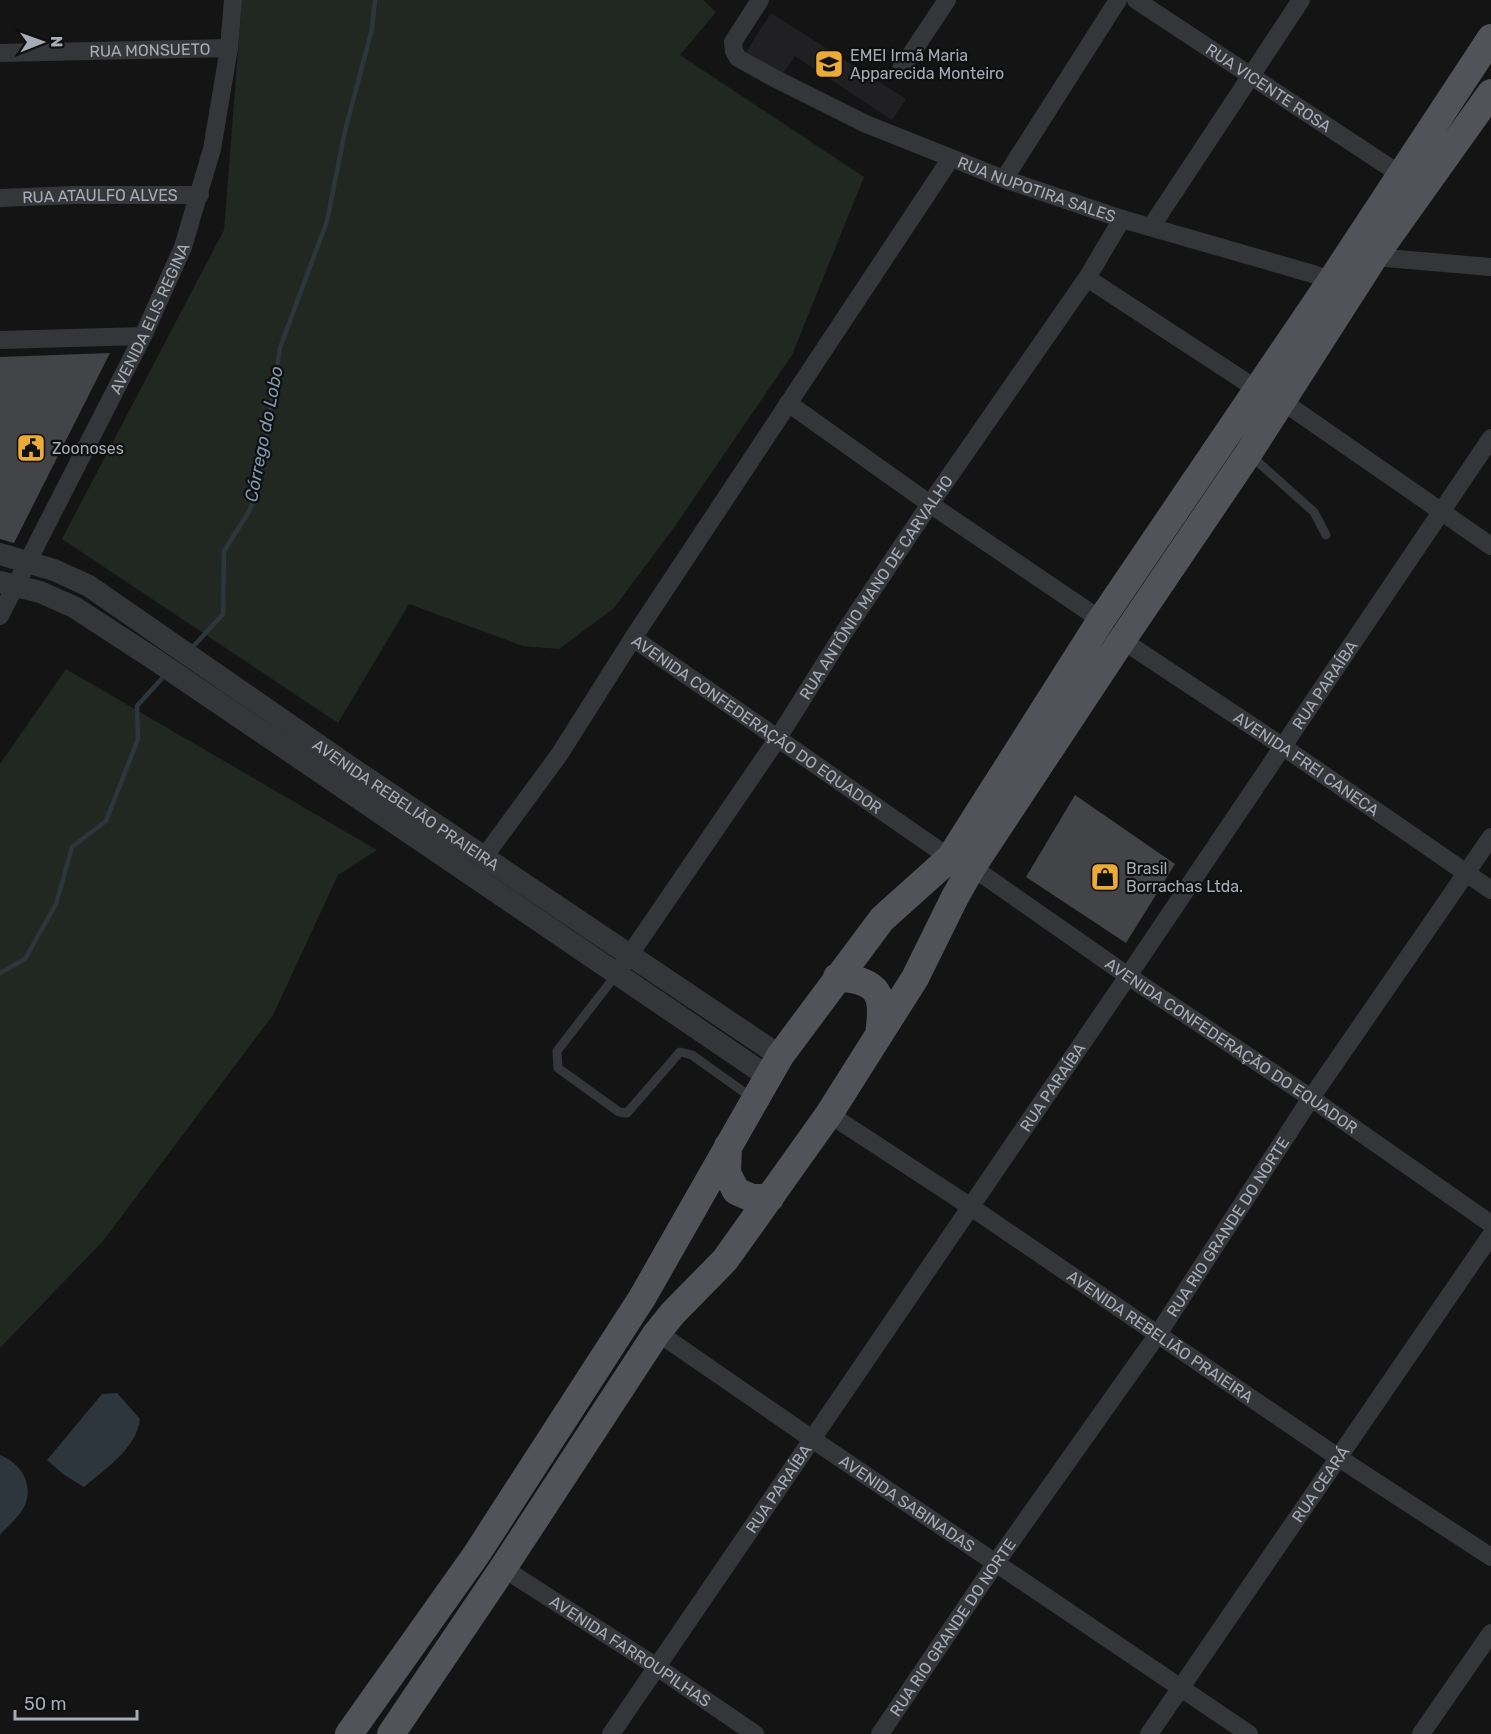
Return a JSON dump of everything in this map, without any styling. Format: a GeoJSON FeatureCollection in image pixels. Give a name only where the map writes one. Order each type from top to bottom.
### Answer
{"type":"FeatureCollection","features":[{"type":"Feature","properties":{"kind":"main road"},"geometry":{"type":"LineString","coordinates":[[349,1734],[476,1555],[642,1298],[767,1078],[837,977],[882,918],[961,863],[1122,640],[1248,454],[1270,395],[1331,281],[1491,38]]}},
{"type":"Feature","properties":{"kind":"main road"},"geometry":{"type":"LineString","coordinates":[[391,1734],[656,1334],[673,1313],[725,1260],[829,1114],[915,978],[955,897],[961,863],[1101,620],[1374,257],[1491,93]]}},
{"type":"Feature","properties":{"kind":"main road"},"geometry":{"type":"LineString","coordinates":[[837,977],[860,979],[878,994],[881,1005],[879,1035]]}},
{"type":"Feature","properties":{"kind":"main road"},"geometry":{"type":"LineString","coordinates":[[728,1146],[727,1173],[736,1191],[752,1198],[770,1198]]}},
{"type":"Feature","properties":{"kind":"street","name":"AVENIDA ELIS REGINA"},"geometry":{"type":"LineString","coordinates":[[0,616],[8,584],[27,562],[143,336],[183,248],[212,149],[229,48],[233,0]]}},
{"type":"Feature","properties":{"kind":"street"},"geometry":{"type":"LineString","coordinates":[[901,69],[946,0]]}},
{"type":"Feature","properties":{"kind":"street"},"geometry":{"type":"LineString","coordinates":[[1004,179],[1118,0]]}},
{"type":"Feature","properties":{"kind":"street","name":"RUA VICENTE ROSA"},"geometry":{"type":"LineString","coordinates":[[1136,0],[1401,175]]}},
{"type":"Feature","properties":{"kind":"street"},"geometry":{"type":"LineString","coordinates":[[1151,228],[1301,0]]}},
{"type":"Feature","properties":{"kind":"street","name":"RUA NUPOTIRA SALES"},"geometry":{"type":"LineString","coordinates":[[756,1],[733,42],[738,58],[866,124],[1004,179],[1122,219],[1331,281]]}},
{"type":"Feature","properties":{"kind":"street","name":"RUA MONSUETO"},"geometry":{"type":"LineString","coordinates":[[0,53],[229,48]]}},
{"type":"Feature","properties":{"kind":"street"},"geometry":{"type":"LineString","coordinates":[[633,638],[951,158]]}},
{"type":"Feature","properties":{"kind":"street","name":"RUA ATAULFO ALVES"},"geometry":{"type":"LineString","coordinates":[[0,198],[75,195],[200,195]]}},
{"type":"Feature","properties":{"kind":"street","name":"RUA ANTÔNIO MANO DE CARVALHO"},"geometry":{"type":"LineString","coordinates":[[616,974],[778,738],[845,631],[930,504],[1087,278],[1122,219]]}},
{"type":"Feature","properties":{"kind":"street"},"geometry":{"type":"LineString","coordinates":[[1374,257],[1491,267]]}},
{"type":"Feature","properties":{"kind":"street"},"geometry":{"type":"LineString","coordinates":[[1087,278],[1270,395],[1491,546]]}},
{"type":"Feature","properties":{"kind":"street"},"geometry":{"type":"LineString","coordinates":[[0,340],[143,336]]}},
{"type":"Feature","properties":{"kind":"street"},"geometry":{"type":"LineString","coordinates":[[788,403],[930,504],[1101,620]]}},
{"type":"Feature","properties":{"kind":"street","name":"RUA PARAÍBA"},"geometry":{"type":"LineString","coordinates":[[611,1734],[1128,976],[1491,438]]}},
{"type":"Feature","properties":{"kind":"street","name":"AVENIDA REBELIÃO PRAIEIRA"},"geometry":{"type":"LineString","coordinates":[[0,554],[54,570],[89,586],[188,653],[350,767],[630,955],[767,1078]]}},
{"type":"Feature","properties":{"kind":"street","name":"AVENIDA REBELIÃO PRAIEIRA"},"geometry":{"type":"LineString","coordinates":[[8,584],[40,592],[74,607],[170,670],[767,1078]]}},
{"type":"Feature","properties":{"kind":"street","name":"AVENIDA CONFEDERAÇÃO DO EQUADOR"},"geometry":{"type":"LineString","coordinates":[[484,857],[559,755],[633,638],[961,863],[1311,1098],[1491,1224]]}},
{"type":"Feature","properties":{"kind":"street","name":"AVENIDA FREI CANECA"},"geometry":{"type":"LineString","coordinates":[[1122,640],[1282,746],[1491,890]]}},
{"type":"Feature","properties":{"kind":"street","name":"RUA RIO GRANDE DO NORTE"},"geometry":{"type":"LineString","coordinates":[[880,1734],[1158,1334],[1311,1098],[1491,837]]}},
{"type":"Feature","properties":{"kind":"street"},"geometry":{"type":"LineString","coordinates":[[491,889],[504,870]]}},
{"type":"Feature","properties":{"kind":"street","name":"AVENIDA REBELIÃO PRAIEIRA"},"geometry":{"type":"LineString","coordinates":[[829,1114],[971,1207],[1339,1458],[1491,1557]]}},
{"type":"Feature","properties":{"kind":"street","name":"RUA CEARÁ"},"geometry":{"type":"LineString","coordinates":[[1149,1734],[1491,1235]]}},
{"type":"Feature","properties":{"kind":"street","name":"AVENIDA SABINADAS"},"geometry":{"type":"LineString","coordinates":[[656,1334],[670,1341],[1249,1734]]}},
{"type":"Feature","properties":{"kind":"street","name":"AVENIDA FARROUPILHAS"},"geometry":{"type":"LineString","coordinates":[[503,1568],[657,1667],[755,1734]]}},
{"type":"Feature","properties":{"kind":"street"},"geometry":{"type":"LineString","coordinates":[[1421,1734],[1491,1633]]}},
{"type":"Feature","properties":{"kind":"lane"},"geometry":{"type":"LineString","coordinates":[[1248,454],[1314,512],[1326,535]]}},
{"type":"Feature","properties":{"kind":"lane"},"geometry":{"type":"LineString","coordinates":[[616,974],[557,1051],[558,1068],[619,1112],[627,1113],[680,1052],[692,1055],[749,1095],[767,1078]]}},
{"type":"Feature","properties":{"kind":"shaded area"},"geometry":{"type":"Polygon","coordinates":[[[242,0],[703,0],[716,12],[680,55],[864,177],[792,355],[675,526],[614,608],[559,649],[523,646],[409,604],[338,723],[62,539],[224,230],[242,0]]]}},
{"type":"Feature","properties":{"kind":"shaded area","name":"EMEI Irmã Maria Apparecida Monteiro"},"geometry":{"type":"Polygon","coordinates":[[[771,13],[906,99],[892,120],[795,56],[783,73],[746,52],[771,13]]]}},
{"type":"Feature","properties":{"kind":"shaded area"},"geometry":{"type":"Polygon","coordinates":[[[66,669],[377,850],[338,875],[273,1015],[103,1241],[0,1348],[0,764],[66,669]]]}},
{"type":"Feature","properties":{"kind":"shaded area"},"geometry":{"type":"Polygon","coordinates":[[[117,1393],[140,1419],[138,1430],[119,1457],[84,1487],[63,1474],[47,1460],[102,1394],[117,1393]]]}},
{"type":"Feature","properties":{"kind":"shaded area"},"geometry":{"type":"Polygon","coordinates":[[[0,1455],[14,1463],[19,1469],[28,1489],[23,1509],[0,1535],[0,1455]]]}},
{"type":"Feature","properties":{"kind":"building","name":"Zoonoses"},"geometry":{"type":"Polygon","coordinates":[[[110,353],[14,543],[0,539],[0,357],[110,353]]]}},
{"type":"Feature","properties":{"kind":"building"},"geometry":{"type":"Polygon","coordinates":[[[1075,795],[1175,864],[1126,943],[1026,877],[1075,795]]]}},
{"type":"Feature","properties":{"kind":"waterway","name":"Córrego do Lobo"},"geometry":{"type":"LineString","coordinates":[[190,650],[223,614],[224,551],[250,510],[261,469],[280,348],[327,221],[345,131],[372,29],[375,0]]}},
{"type":"Feature","properties":{"kind":"waterway","name":"Córrego do Lobo"},"geometry":{"type":"LineString","coordinates":[[0,973],[25,959],[56,904],[72,847],[106,821],[138,739],[137,706],[165,675]]}},
{"type":"Feature","properties":{"kind":"place","name":"EMEI Irmã Maria Apparecida Monteiro"},"geometry":{"type":"Point","coordinates":[829,64]}},
{"type":"Feature","properties":{"kind":"place","name":"Zoonoses"},"geometry":{"type":"Point","coordinates":[31,448]}},
{"type":"Feature","properties":{"kind":"place","name":"Brasil Borrachas Ltda."},"geometry":{"type":"Point","coordinates":[1105,877]}}]}
